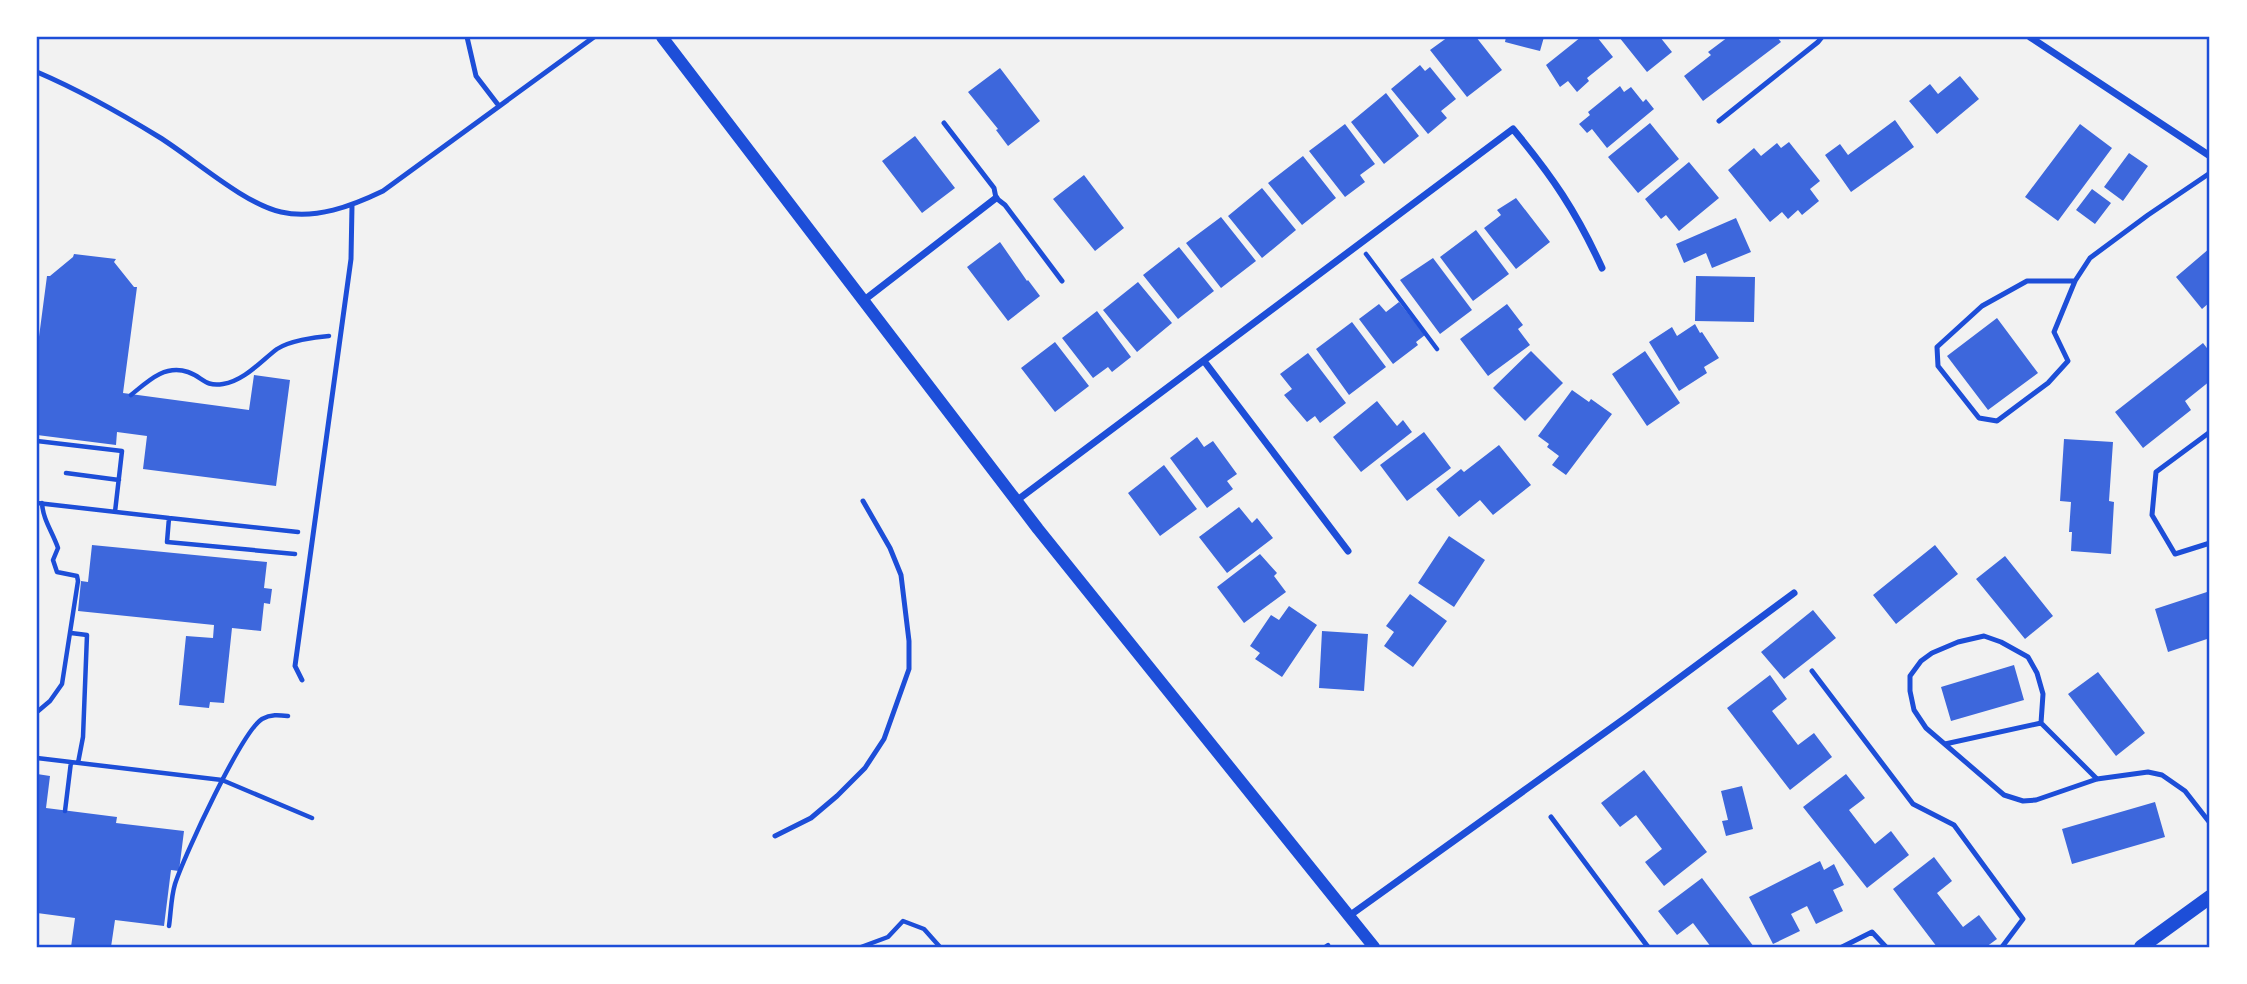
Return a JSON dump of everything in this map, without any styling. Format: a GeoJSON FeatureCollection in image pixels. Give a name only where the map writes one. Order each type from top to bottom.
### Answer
{"type":"FeatureCollection","features":[{"type":"Feature","properties":{"kind":"main road"},"geometry":{"type":"LineString","coordinates":[[2141,947],[2210,897]]}},
{"type":"Feature","properties":{"kind":"street"},"geometry":{"type":"LineString","coordinates":[[662,37],[1016,501],[1374,947]]}},
{"type":"Feature","properties":{"kind":"street"},"geometry":{"type":"LineString","coordinates":[[2030,37],[2210,156]]}},
{"type":"Feature","properties":{"kind":"street"},"geometry":{"type":"LineString","coordinates":[[1016,501],[1513,129],[1574,210],[1602,268]]}},
{"type":"Feature","properties":{"kind":"street"},"geometry":{"type":"LineString","coordinates":[[863,302],[996,198]]}},
{"type":"Feature","properties":{"kind":"street"},"geometry":{"type":"LineString","coordinates":[[1204,361],[1348,551]]}},
{"type":"Feature","properties":{"kind":"street"},"geometry":{"type":"LineString","coordinates":[[1348,917],[1794,593]]}},
{"type":"Feature","properties":{"kind":"lane"},"geometry":{"type":"LineString","coordinates":[[467,37],[476,76],[499,106]]}},
{"type":"Feature","properties":{"kind":"lane"},"geometry":{"type":"LineString","coordinates":[[37,72],[64,83],[159,137],[257,204],[281,212],[308,214],[352,206],[383,191],[594,37]]}},
{"type":"Feature","properties":{"kind":"lane"},"geometry":{"type":"LineString","coordinates":[[1719,121],[1822,37]]}},
{"type":"Feature","properties":{"kind":"lane"},"geometry":{"type":"LineString","coordinates":[[944,123],[994,188],[996,198],[1005,205],[1062,281]]}},
{"type":"Feature","properties":{"kind":"lane"},"geometry":{"type":"LineString","coordinates":[[2075,281],[2028,281],[1982,306],[1937,347],[1938,366],[1979,418],[1997,421],[2048,383],[2068,361],[2054,332],[2075,281],[2090,258],[2210,173]]}},
{"type":"Feature","properties":{"kind":"lane"},"geometry":{"type":"LineString","coordinates":[[302,680],[295,666],[351,259],[352,206]]}},
{"type":"Feature","properties":{"kind":"lane"},"geometry":{"type":"LineString","coordinates":[[2210,432],[2156,472],[2152,515],[2175,554],[2210,543]]}},
{"type":"Feature","properties":{"kind":"lane"},"geometry":{"type":"LineString","coordinates":[[775,836],[811,818],[865,768],[884,739],[909,669],[909,641],[901,575],[890,548],[863,501]]}},
{"type":"Feature","properties":{"kind":"lane"},"geometry":{"type":"LineString","coordinates":[[2097,779],[2041,723],[2043,694],[2036,673],[2028,657],[2001,642],[1984,636],[1958,642],[1932,653],[1910,676],[1914,710],[1926,728],[2004,795],[2023,801],[2036,800],[2097,779],[2138,773],[2162,775],[2185,792],[2210,823]]}},
{"type":"Feature","properties":{"kind":"lane"},"geometry":{"type":"LineString","coordinates":[[1812,671],[1913,804],[1954,825],[2023,919],[2002,947]]}},
{"type":"Feature","properties":{"kind":"lane"},"geometry":{"type":"LineString","coordinates":[[1944,744],[2041,723]]}},
{"type":"Feature","properties":{"kind":"lane"},"geometry":{"type":"LineString","coordinates":[[1551,817],[1648,947]]}},
{"type":"Feature","properties":{"kind":"lane"},"geometry":{"type":"LineString","coordinates":[[1842,947],[1872,932],[1886,947]]}},
{"type":"Feature","properties":{"kind":"path"},"geometry":{"type":"LineString","coordinates":[[1359,244],[1437,349]]}},
{"type":"Feature","properties":{"kind":"path"},"geometry":{"type":"LineString","coordinates":[[131,395],[152,377],[170,370],[189,372],[206,384],[225,384],[259,365],[279,348],[329,336]]}},
{"type":"Feature","properties":{"kind":"path"},"geometry":{"type":"LineString","coordinates":[[37,441],[122,452],[115,512]]}},
{"type":"Feature","properties":{"kind":"path"},"geometry":{"type":"LineString","coordinates":[[66,473],[119,480]]}},
{"type":"Feature","properties":{"kind":"path"},"geometry":{"type":"LineString","coordinates":[[37,712],[50,701],[62,684],[77,576],[57,572],[52,560],[58,548],[52,531],[43,519],[39,503],[299,532]]}},
{"type":"Feature","properties":{"kind":"path"},"geometry":{"type":"LineString","coordinates":[[169,518],[167,542],[295,554]]}},
{"type":"Feature","properties":{"kind":"path"},"geometry":{"type":"LineString","coordinates":[[71,633],[87,635],[83,737],[78,763]]}},
{"type":"Feature","properties":{"kind":"path"},"geometry":{"type":"LineString","coordinates":[[169,926],[175,885],[222,780],[247,735],[260,719],[271,715],[288,716]]}},
{"type":"Feature","properties":{"kind":"path"},"geometry":{"type":"LineString","coordinates":[[37,758],[222,780],[312,818]]}},
{"type":"Feature","properties":{"kind":"path"},"geometry":{"type":"LineString","coordinates":[[65,811],[71,762]]}},
{"type":"Feature","properties":{"kind":"path"},"geometry":{"type":"LineString","coordinates":[[861,947],[888,937],[904,921],[924,929],[940,947]]}},
{"type":"Feature","properties":{"kind":"building"},"geometry":{"type":"Polygon","coordinates":[[[1448,37],[1476,37],[1502,70],[1467,97],[1430,50],[1448,37]]]}},
{"type":"Feature","properties":{"kind":"building"},"geometry":{"type":"Polygon","coordinates":[[[1506,37],[1544,37],[1540,51],[1505,42],[1506,37]]]}},
{"type":"Feature","properties":{"kind":"building"},"geometry":{"type":"Polygon","coordinates":[[[1581,37],[1597,37],[1613,57],[1587,78],[1589,81],[1577,92],[1568,81],[1560,87],[1546,65],[1581,37]]]}},
{"type":"Feature","properties":{"kind":"building"},"geometry":{"type":"Polygon","coordinates":[[[1619,37],[1660,37],[1672,52],[1647,72],[1619,37]]]}},
{"type":"Feature","properties":{"kind":"building"},"geometry":{"type":"Polygon","coordinates":[[[1728,37],[1777,37],[1781,42],[1703,101],[1684,76],[1711,55],[1708,52],[1728,37]]]}},
{"type":"Feature","properties":{"kind":"building"},"geometry":{"type":"Polygon","coordinates":[[[1420,65],[1425,71],[1430,67],[1456,99],[1441,111],[1447,118],[1428,134],[1391,89],[1420,65]]]}},
{"type":"Feature","properties":{"kind":"building"},"geometry":{"type":"Polygon","coordinates":[[[1000,68],[1040,121],[1008,146],[968,92],[1000,68]]]}},
{"type":"Feature","properties":{"kind":"building"},"geometry":{"type":"Polygon","coordinates":[[[1960,76],[1979,99],[1937,134],[1909,101],[1930,84],[1938,94],[1960,76]]]}},
{"type":"Feature","properties":{"kind":"building"},"geometry":{"type":"Polygon","coordinates":[[[1620,86],[1624,92],[1631,87],[1643,102],[1646,99],[1654,109],[1607,148],[1592,129],[1587,133],[1579,124],[1590,115],[1588,112],[1620,86]]]}},
{"type":"Feature","properties":{"kind":"building"},"geometry":{"type":"Polygon","coordinates":[[[1386,93],[1419,136],[1384,164],[1351,122],[1386,93]]]}},
{"type":"Feature","properties":{"kind":"building"},"geometry":{"type":"Polygon","coordinates":[[[1895,120],[1914,147],[1851,192],[1825,155],[1840,144],[1848,155],[1895,120]]]}},
{"type":"Feature","properties":{"kind":"building"},"geometry":{"type":"Polygon","coordinates":[[[1650,123],[1679,159],[1638,193],[1608,157],[1650,123]]]}},
{"type":"Feature","properties":{"kind":"building"},"geometry":{"type":"Polygon","coordinates":[[[1345,124],[1375,164],[1360,175],[1365,182],[1345,197],[1309,151],[1345,124]]]}},
{"type":"Feature","properties":{"kind":"building"},"geometry":{"type":"Polygon","coordinates":[[[2080,124],[2112,148],[2058,221],[2025,197],[2080,124]]]}},
{"type":"Feature","properties":{"kind":"building"},"geometry":{"type":"Polygon","coordinates":[[[915,136],[955,188],[922,213],[882,161],[915,136]]]}},
{"type":"Feature","properties":{"kind":"building"},"geometry":{"type":"Polygon","coordinates":[[[1789,142],[1820,181],[1810,189],[1819,201],[1802,215],[1798,210],[1788,219],[1782,212],[1770,222],[1728,170],[1754,148],[1761,156],[1777,143],[1781,148],[1789,142]]]}},
{"type":"Feature","properties":{"kind":"building"},"geometry":{"type":"Polygon","coordinates":[[[2129,153],[2148,166],[2123,201],[2104,187],[2129,153]]]}},
{"type":"Feature","properties":{"kind":"building"},"geometry":{"type":"Polygon","coordinates":[[[1303,156],[1336,198],[1302,225],[1268,183],[1303,156]]]}},
{"type":"Feature","properties":{"kind":"building"},"geometry":{"type":"Polygon","coordinates":[[[1689,162],[1719,198],[1679,231],[1666,215],[1661,219],[1645,199],[1689,162]]]}},
{"type":"Feature","properties":{"kind":"building"},"geometry":{"type":"Polygon","coordinates":[[[1084,175],[1124,228],[1095,251],[1053,199],[1084,175]]]}},
{"type":"Feature","properties":{"kind":"building"},"geometry":{"type":"Polygon","coordinates":[[[1262,188],[1296,230],[1262,258],[1228,216],[1262,188]]]}},
{"type":"Feature","properties":{"kind":"building"},"geometry":{"type":"Polygon","coordinates":[[[2092,189],[2111,203],[2095,224],[2076,210],[2092,189]]]}},
{"type":"Feature","properties":{"kind":"building"},"geometry":{"type":"Polygon","coordinates":[[[1516,198],[1550,242],[1516,269],[1484,228],[1501,215],[1497,210],[1516,198]]]}},
{"type":"Feature","properties":{"kind":"building"},"geometry":{"type":"Polygon","coordinates":[[[1221,217],[1256,261],[1221,288],[1186,243],[1221,217]]]}},
{"type":"Feature","properties":{"kind":"building"},"geometry":{"type":"Polygon","coordinates":[[[1736,218],[1751,252],[1712,268],[1706,253],[1684,263],[1676,244],[1736,218]]]}},
{"type":"Feature","properties":{"kind":"building"},"geometry":{"type":"Polygon","coordinates":[[[1476,230],[1509,274],[1473,301],[1440,257],[1476,230]]]}},
{"type":"Feature","properties":{"kind":"building"},"geometry":{"type":"Polygon","coordinates":[[[1000,242],[1040,296],[1008,321],[967,267],[1000,242]]]}},
{"type":"Feature","properties":{"kind":"building"},"geometry":{"type":"Polygon","coordinates":[[[1179,247],[1214,291],[1178,319],[1143,275],[1179,247]]]}},
{"type":"Feature","properties":{"kind":"building"},"geometry":{"type":"Polygon","coordinates":[[[2210,248],[2210,302],[2202,309],[2176,277],[2210,248]]]}},
{"type":"Feature","properties":{"kind":"building"},"geometry":{"type":"Polygon","coordinates":[[[74,254],[116,259],[114,262],[134,287],[137,287],[123,393],[249,410],[254,375],[290,380],[276,486],[143,469],[147,436],[117,432],[116,445],[37,435],[37,352],[47,276],[74,254]]]}},
{"type":"Feature","properties":{"kind":"building"},"geometry":{"type":"Polygon","coordinates":[[[1433,258],[1472,310],[1440,334],[1400,280],[1433,258]]]}},
{"type":"Feature","properties":{"kind":"building"},"geometry":{"type":"Polygon","coordinates":[[[1696,276],[1755,277],[1754,322],[1695,321],[1696,276]]]}},
{"type":"Feature","properties":{"kind":"building"},"geometry":{"type":"Polygon","coordinates":[[[1138,282],[1172,323],[1137,352],[1103,310],[1138,282]]]}},
{"type":"Feature","properties":{"kind":"building"},"geometry":{"type":"Polygon","coordinates":[[[1399,302],[1425,335],[1416,342],[1418,345],[1393,364],[1359,319],[1379,304],[1386,312],[1399,302]]]}},
{"type":"Feature","properties":{"kind":"building"},"geometry":{"type":"Polygon","coordinates":[[[1507,304],[1523,325],[1518,329],[1530,345],[1488,376],[1460,339],[1507,304]]]}},
{"type":"Feature","properties":{"kind":"building"},"geometry":{"type":"Polygon","coordinates":[[[1097,311],[1131,357],[1112,372],[1108,367],[1093,378],[1062,338],[1097,311]]]}},
{"type":"Feature","properties":{"kind":"building"},"geometry":{"type":"Polygon","coordinates":[[[1997,318],[2038,373],[1988,410],[1947,356],[1997,318]]]}},
{"type":"Feature","properties":{"kind":"building"},"geometry":{"type":"Polygon","coordinates":[[[1352,322],[1386,367],[1349,395],[1316,349],[1352,322]]]}},
{"type":"Feature","properties":{"kind":"building"},"geometry":{"type":"Polygon","coordinates":[[[1695,324],[1719,358],[1704,367],[1707,373],[1679,391],[1649,342],[1672,327],[1677,336],[1695,324]]]}},
{"type":"Feature","properties":{"kind":"building"},"geometry":{"type":"Polygon","coordinates":[[[1055,342],[1089,386],[1055,412],[1021,368],[1055,342]]]}},
{"type":"Feature","properties":{"kind":"building"},"geometry":{"type":"Polygon","coordinates":[[[2203,343],[2210,352],[2210,381],[2185,401],[2191,410],[2143,448],[2115,412],[2203,343]]]}},
{"type":"Feature","properties":{"kind":"building"},"geometry":{"type":"Polygon","coordinates":[[[1531,351],[1563,383],[1525,421],[1493,388],[1531,351]]]}},
{"type":"Feature","properties":{"kind":"building"},"geometry":{"type":"Polygon","coordinates":[[[1645,351],[1680,403],[1647,426],[1612,374],[1645,351]]]}},
{"type":"Feature","properties":{"kind":"building"},"geometry":{"type":"Polygon","coordinates":[[[1308,353],[1346,403],[1320,423],[1315,416],[1307,422],[1284,395],[1292,389],[1280,374],[1308,353]]]}},
{"type":"Feature","properties":{"kind":"building"},"geometry":{"type":"Polygon","coordinates":[[[1572,390],[1612,414],[1566,475],[1552,465],[1559,456],[1538,436],[1572,390]]]}},
{"type":"Feature","properties":{"kind":"building"},"geometry":{"type":"Polygon","coordinates":[[[1377,401],[1397,426],[1403,420],[1412,432],[1361,472],[1333,437],[1377,401]]]}},
{"type":"Feature","properties":{"kind":"building"},"geometry":{"type":"Polygon","coordinates":[[[1424,432],[1451,468],[1407,501],[1380,465],[1424,432]]]}},
{"type":"Feature","properties":{"kind":"building"},"geometry":{"type":"Polygon","coordinates":[[[1197,437],[1204,447],[1213,441],[1237,474],[1227,481],[1233,489],[1207,508],[1170,458],[1197,437]]]}},
{"type":"Feature","properties":{"kind":"building"},"geometry":{"type":"Polygon","coordinates":[[[2064,439],[2113,442],[2109,501],[2114,502],[2111,554],[2071,551],[2071,502],[2060,501],[2064,439]]]}},
{"type":"Feature","properties":{"kind":"building"},"geometry":{"type":"Polygon","coordinates":[[[1499,445],[1531,485],[1493,515],[1480,500],[1459,517],[1436,489],[1499,445]]]}},
{"type":"Feature","properties":{"kind":"building"},"geometry":{"type":"Polygon","coordinates":[[[1164,465],[1197,509],[1160,536],[1128,493],[1164,465]]]}},
{"type":"Feature","properties":{"kind":"building"},"geometry":{"type":"Polygon","coordinates":[[[1239,507],[1252,523],[1257,518],[1273,538],[1227,573],[1199,537],[1239,507]]]}},
{"type":"Feature","properties":{"kind":"building"},"geometry":{"type":"Polygon","coordinates":[[[1449,536],[1485,560],[1454,607],[1418,583],[1449,536]]]}},
{"type":"Feature","properties":{"kind":"building"},"geometry":{"type":"Polygon","coordinates":[[[92,545],[267,562],[264,588],[272,589],[270,604],[264,603],[261,631],[232,628],[224,703],[210,702],[209,708],[179,705],[186,636],[213,638],[214,625],[78,611],[81,581],[88,582],[92,545]]]}},
{"type":"Feature","properties":{"kind":"building"},"geometry":{"type":"Polygon","coordinates":[[[1935,545],[1958,574],[1896,624],[1873,595],[1935,545]]]}},
{"type":"Feature","properties":{"kind":"building"},"geometry":{"type":"Polygon","coordinates":[[[1260,554],[1277,573],[1274,576],[1286,592],[1244,623],[1217,587],[1260,554]]]}},
{"type":"Feature","properties":{"kind":"building"},"geometry":{"type":"Polygon","coordinates":[[[2005,556],[2053,616],[2025,639],[1976,579],[2005,556]]]}},
{"type":"Feature","properties":{"kind":"building"},"geometry":{"type":"Polygon","coordinates":[[[2210,591],[2210,638],[2168,652],[2155,609],[2210,591]]]}},
{"type":"Feature","properties":{"kind":"building"},"geometry":{"type":"Polygon","coordinates":[[[1410,594],[1447,621],[1413,667],[1384,646],[1394,632],[1386,626],[1410,594]]]}},
{"type":"Feature","properties":{"kind":"building"},"geometry":{"type":"Polygon","coordinates":[[[1289,606],[1317,625],[1282,677],[1255,659],[1260,653],[1250,646],[1271,615],[1279,620],[1289,606]]]}},
{"type":"Feature","properties":{"kind":"building"},"geometry":{"type":"Polygon","coordinates":[[[1813,610],[1836,638],[1784,679],[1761,652],[1813,610]]]}},
{"type":"Feature","properties":{"kind":"building"},"geometry":{"type":"Polygon","coordinates":[[[1322,631],[1368,634],[1364,691],[1319,688],[1322,631]]]}},
{"type":"Feature","properties":{"kind":"building"},"geometry":{"type":"Polygon","coordinates":[[[2014,665],[2024,700],[1951,721],[1941,687],[2014,665]]]}},
{"type":"Feature","properties":{"kind":"building"},"geometry":{"type":"Polygon","coordinates":[[[2098,672],[2145,733],[2116,756],[2068,694],[2098,672]]]}},
{"type":"Feature","properties":{"kind":"building"},"geometry":{"type":"Polygon","coordinates":[[[1770,675],[1787,699],[1772,711],[1798,745],[1814,733],[1832,757],[1790,790],[1727,708],[1770,675]]]}},
{"type":"Feature","properties":{"kind":"building"},"geometry":{"type":"Polygon","coordinates":[[[1644,770],[1707,852],[1664,886],[1645,862],[1662,849],[1636,815],[1620,827],[1601,803],[1644,770]]]}},
{"type":"Feature","properties":{"kind":"building"},"geometry":{"type":"Polygon","coordinates":[[[37,774],[50,776],[46,808],[117,817],[116,823],[184,831],[179,871],[171,870],[164,926],[115,920],[111,947],[71,947],[75,918],[37,913],[37,774]]]}},
{"type":"Feature","properties":{"kind":"building"},"geometry":{"type":"Polygon","coordinates":[[[1846,774],[1865,798],[1849,810],[1875,844],[1891,831],[1909,855],[1867,888],[1803,807],[1846,774]]]}},
{"type":"Feature","properties":{"kind":"building"},"geometry":{"type":"Polygon","coordinates":[[[1742,786],[1753,829],[1726,836],[1722,821],[1728,820],[1721,791],[1742,786]]]}},
{"type":"Feature","properties":{"kind":"building"},"geometry":{"type":"Polygon","coordinates":[[[2155,802],[2165,837],[2072,864],[2062,829],[2155,802]]]}},
{"type":"Feature","properties":{"kind":"building"},"geometry":{"type":"Polygon","coordinates":[[[1934,857],[1952,881],[1937,893],[1963,927],[1979,915],[1997,939],[1986,947],[1937,947],[1893,889],[1934,857]]]}},
{"type":"Feature","properties":{"kind":"building"},"geometry":{"type":"Polygon","coordinates":[[[1820,861],[1824,870],[1834,864],[1844,885],[1833,890],[1843,911],[1816,924],[1807,906],[1791,914],[1800,931],[1773,944],[1749,897],[1820,861]]]}},
{"type":"Feature","properties":{"kind":"building"},"geometry":{"type":"Polygon","coordinates":[[[1702,878],[1754,947],[1711,947],[1693,923],[1677,935],[1658,911],[1702,878]]]}}]}
